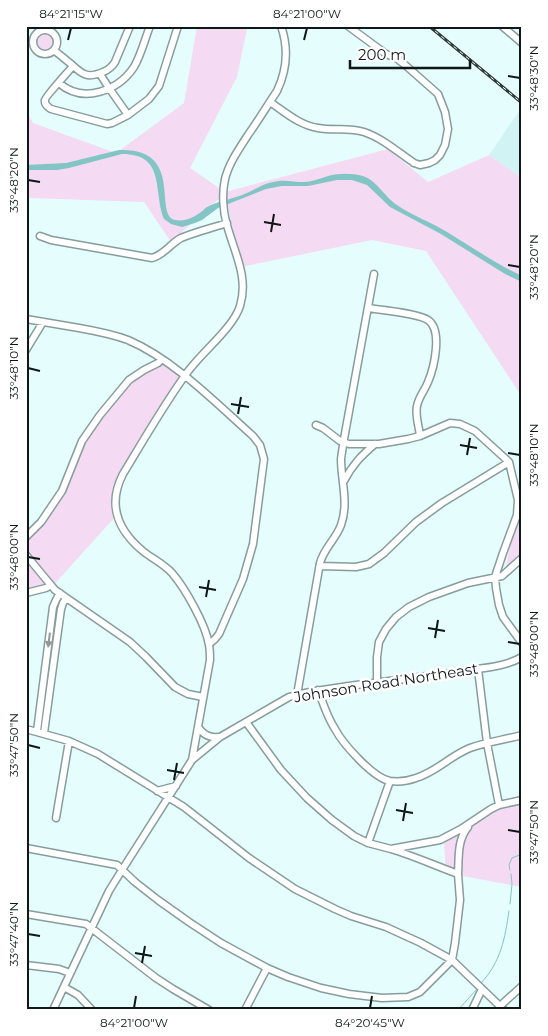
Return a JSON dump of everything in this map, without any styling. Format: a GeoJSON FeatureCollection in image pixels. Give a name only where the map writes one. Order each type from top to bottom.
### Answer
{"type":"FeatureCollection","features":[{"type":"Feature","properties":{"kind":"street"},"geometry":{"type":"LineString","coordinates":[[55,51],[77,70],[89,76],[100,74],[115,62],[130,26]]}},
{"type":"Feature","properties":{"kind":"street"},"geometry":{"type":"LineString","coordinates":[[59,84],[67,89],[93,94],[118,83],[135,64],[150,26]]}},
{"type":"Feature","properties":{"kind":"street"},"geometry":{"type":"LineString","coordinates":[[73,66],[45,99],[46,105],[51,109],[107,124],[112,123],[128,115],[149,99],[159,86],[178,26]]}},
{"type":"Feature","properties":{"kind":"street"},"geometry":{"type":"LineString","coordinates":[[192,760],[210,660],[209,644],[198,616],[179,582],[164,566],[140,548],[122,527],[118,517],[115,496],[123,474],[184,376],[229,325],[241,304],[242,273],[226,224],[224,207],[225,180],[231,162],[282,82],[287,60],[285,39],[281,26]]}},
{"type":"Feature","properties":{"kind":"street"},"geometry":{"type":"LineString","coordinates":[[270,102],[296,120],[309,126],[322,129],[345,129],[364,132],[381,140],[414,163],[420,165],[436,160],[445,145],[448,129],[445,112],[438,94],[404,64],[386,54],[348,26]]}},
{"type":"Feature","properties":{"kind":"street"},"geometry":{"type":"LineString","coordinates":[[502,26],[522,43]]}},
{"type":"Feature","properties":{"kind":"street"},"geometry":{"type":"LineString","coordinates":[[43,30],[53,32],[58,41],[55,51],[45,55],[37,52],[33,42],[36,34],[43,30]]}},
{"type":"Feature","properties":{"kind":"street"},"geometry":{"type":"LineString","coordinates":[[100,74],[128,115]]}},
{"type":"Feature","properties":{"kind":"street"},"geometry":{"type":"LineString","coordinates":[[40,236],[51,240],[152,258],[162,254],[181,238],[226,224]]}},
{"type":"Feature","properties":{"kind":"street"},"geometry":{"type":"LineString","coordinates":[[297,695],[323,554],[341,527],[345,508],[341,458],[374,274]]}},
{"type":"Feature","properties":{"kind":"street"},"geometry":{"type":"LineString","coordinates":[[368,308],[420,316],[429,320],[434,327],[436,342],[434,362],[428,383],[420,396],[416,413],[420,436]]}},
{"type":"Feature","properties":{"kind":"street"},"geometry":{"type":"LineString","coordinates":[[26,318],[101,332],[117,336],[139,346],[162,359],[184,376],[253,436],[260,445],[264,459],[253,544],[246,568],[219,634],[209,644]]}},
{"type":"Feature","properties":{"kind":"street"},"geometry":{"type":"LineString","coordinates":[[26,350],[43,322]]}},
{"type":"Feature","properties":{"kind":"street"},"geometry":{"type":"LineString","coordinates":[[26,537],[42,522],[62,491],[82,441],[111,401],[128,380],[162,359]]}},
{"type":"Feature","properties":{"kind":"street"},"geometry":{"type":"LineString","coordinates":[[316,425],[349,444],[375,444],[420,436],[450,423],[460,424],[475,431],[509,462],[518,500],[522,507]]}},
{"type":"Feature","properties":{"kind":"street"},"geometry":{"type":"LineString","coordinates":[[344,482],[357,460],[375,444]]}},
{"type":"Feature","properties":{"kind":"street"},"geometry":{"type":"LineString","coordinates":[[320,566],[356,567],[369,564],[384,553],[429,512],[509,462]]}},
{"type":"Feature","properties":{"kind":"street"},"geometry":{"type":"LineString","coordinates":[[518,500],[517,515],[495,577],[499,605],[503,617],[522,643]]}},
{"type":"Feature","properties":{"kind":"street"},"geometry":{"type":"LineString","coordinates":[[26,555],[51,586],[130,642],[175,688],[188,694],[203,697]]}},
{"type":"Feature","properties":{"kind":"street"},"geometry":{"type":"LineString","coordinates":[[377,682],[376,663],[379,642],[386,629],[396,617],[409,607],[429,598],[468,583],[502,576],[522,558]]}},
{"type":"Feature","properties":{"kind":"street"},"geometry":{"type":"LineString","coordinates":[[26,593],[51,586]]}},
{"type":"Feature","properties":{"kind":"street"},"geometry":{"type":"LineString","coordinates":[[37,732],[53,607],[60,593]]}},
{"type":"Feature","properties":{"kind":"street"},"geometry":{"type":"LineString","coordinates":[[44,733],[61,608],[66,598]]}},
{"type":"Feature","properties":{"kind":"street","name":"Johnson Road Northeast"},"geometry":{"type":"LineString","coordinates":[[53,1010],[122,870],[192,760],[220,737],[289,697],[318,690],[478,669],[514,662],[522,657]]}},
{"type":"Feature","properties":{"kind":"street"},"geometry":{"type":"LineString","coordinates":[[46,666],[53,667]]}},
{"type":"Feature","properties":{"kind":"street"},"geometry":{"type":"LineString","coordinates":[[478,669],[487,743],[499,806]]}},
{"type":"Feature","properties":{"kind":"street"},"geometry":{"type":"LineString","coordinates":[[318,690],[335,731],[362,763],[383,779],[390,781],[418,778],[437,769],[454,756],[469,748],[522,735]]}},
{"type":"Feature","properties":{"kind":"street"},"geometry":{"type":"LineString","coordinates":[[246,722],[281,770],[307,798],[344,829],[368,843],[415,857],[458,874]]}},
{"type":"Feature","properties":{"kind":"street"},"geometry":{"type":"LineString","coordinates":[[198,727],[207,736],[213,738],[220,737]]}},
{"type":"Feature","properties":{"kind":"street"},"geometry":{"type":"LineString","coordinates":[[26,729],[69,741],[98,754],[196,816],[249,858],[295,889],[351,916],[386,927],[452,960],[502,1008],[522,986]]}},
{"type":"Feature","properties":{"kind":"street"},"geometry":{"type":"LineString","coordinates":[[56,818],[69,741]]}},
{"type":"Feature","properties":{"kind":"street"},"geometry":{"type":"LineString","coordinates":[[368,843],[390,781]]}},
{"type":"Feature","properties":{"kind":"street"},"geometry":{"type":"LineString","coordinates":[[157,791],[176,786]]}},
{"type":"Feature","properties":{"kind":"street"},"geometry":{"type":"LineString","coordinates":[[391,849],[440,840],[473,822],[491,809],[522,800]]}},
{"type":"Feature","properties":{"kind":"street"},"geometry":{"type":"LineString","coordinates":[[26,848],[117,865],[158,900],[221,943],[288,977],[321,988],[349,994],[396,998],[408,997],[420,992],[452,960],[460,900],[458,874],[461,837],[473,822]]}},
{"type":"Feature","properties":{"kind":"street"},"geometry":{"type":"LineString","coordinates":[[26,914],[86,924],[156,978],[209,1010]]}},
{"type":"Feature","properties":{"kind":"street"},"geometry":{"type":"LineString","coordinates":[[26,965],[59,969],[70,974]]}},
{"type":"Feature","properties":{"kind":"street"},"geometry":{"type":"LineString","coordinates":[[245,1010],[267,968]]}},
{"type":"Feature","properties":{"kind":"street"},"geometry":{"type":"LineString","coordinates":[[64,987],[78,995],[92,1010]]}},
{"type":"Feature","properties":{"kind":"street"},"geometry":{"type":"LineString","coordinates":[[472,1010],[482,989]]}},
{"type":"Feature","properties":{"kind":"shaded area"},"geometry":{"type":"Polygon","coordinates":[[[197,26],[242,26],[247,29],[237,77],[190,168],[225,192],[388,149],[428,182],[489,155],[522,178],[522,397],[426,251],[372,240],[241,267],[225,193],[171,242],[144,202],[28,198],[26,204],[26,109],[33,123],[116,153],[184,103],[197,26]]]}},
{"type":"Feature","properties":{"kind":"shaded area"},"geometry":{"type":"Polygon","coordinates":[[[48,34],[54,44],[51,52],[40,50],[37,47],[37,42],[41,35],[48,34]]]}},
{"type":"Feature","properties":{"kind":"shaded area"},"geometry":{"type":"Polygon","coordinates":[[[522,107],[522,178],[489,155],[522,107]]]}},
{"type":"Feature","properties":{"kind":"shaded area"},"geometry":{"type":"Polygon","coordinates":[[[162,358],[184,377],[121,475],[114,496],[114,518],[51,588],[26,593],[26,536],[59,496],[83,436],[136,373],[162,358]]]}},
{"type":"Feature","properties":{"kind":"shaded area"},"geometry":{"type":"Polygon","coordinates":[[[519,505],[522,510],[522,561],[505,572],[508,555],[519,505]]]}},
{"type":"Feature","properties":{"kind":"shaded area"},"geometry":{"type":"Polygon","coordinates":[[[522,800],[522,887],[446,873],[444,841],[496,804],[522,800]]]}},
{"type":"Feature","properties":{"kind":"water"},"geometry":{"type":"Polygon","coordinates":[[[119,150],[140,152],[153,159],[160,170],[164,183],[166,207],[169,216],[176,220],[186,220],[211,205],[242,195],[269,183],[281,181],[307,182],[339,174],[363,176],[372,181],[397,205],[441,228],[493,261],[522,276],[522,282],[505,274],[441,234],[390,207],[367,185],[352,180],[337,180],[308,186],[282,186],[266,189],[218,208],[202,220],[182,227],[171,224],[164,219],[152,167],[146,160],[136,156],[122,154],[57,170],[26,170],[26,165],[66,163],[119,150]]]}},
{"type":"Feature","properties":{"kind":"waterway"},"geometry":{"type":"LineString","coordinates":[[510,870],[509,865],[512,858],[522,854]]}},
{"type":"Feature","properties":{"kind":"waterway"},"geometry":{"type":"LineString","coordinates":[[510,904],[511,874]]}},
{"type":"Feature","properties":{"kind":"waterway"},"geometry":{"type":"LineString","coordinates":[[481,983],[498,958],[504,940],[509,911]]}},
{"type":"Feature","properties":{"kind":"waterway"},"geometry":{"type":"LineString","coordinates":[[458,1010],[477,989]]}},
{"type":"Feature","properties":{"kind":"railway"},"geometry":{"type":"LineString","coordinates":[[429,26],[522,103]]}}]}
